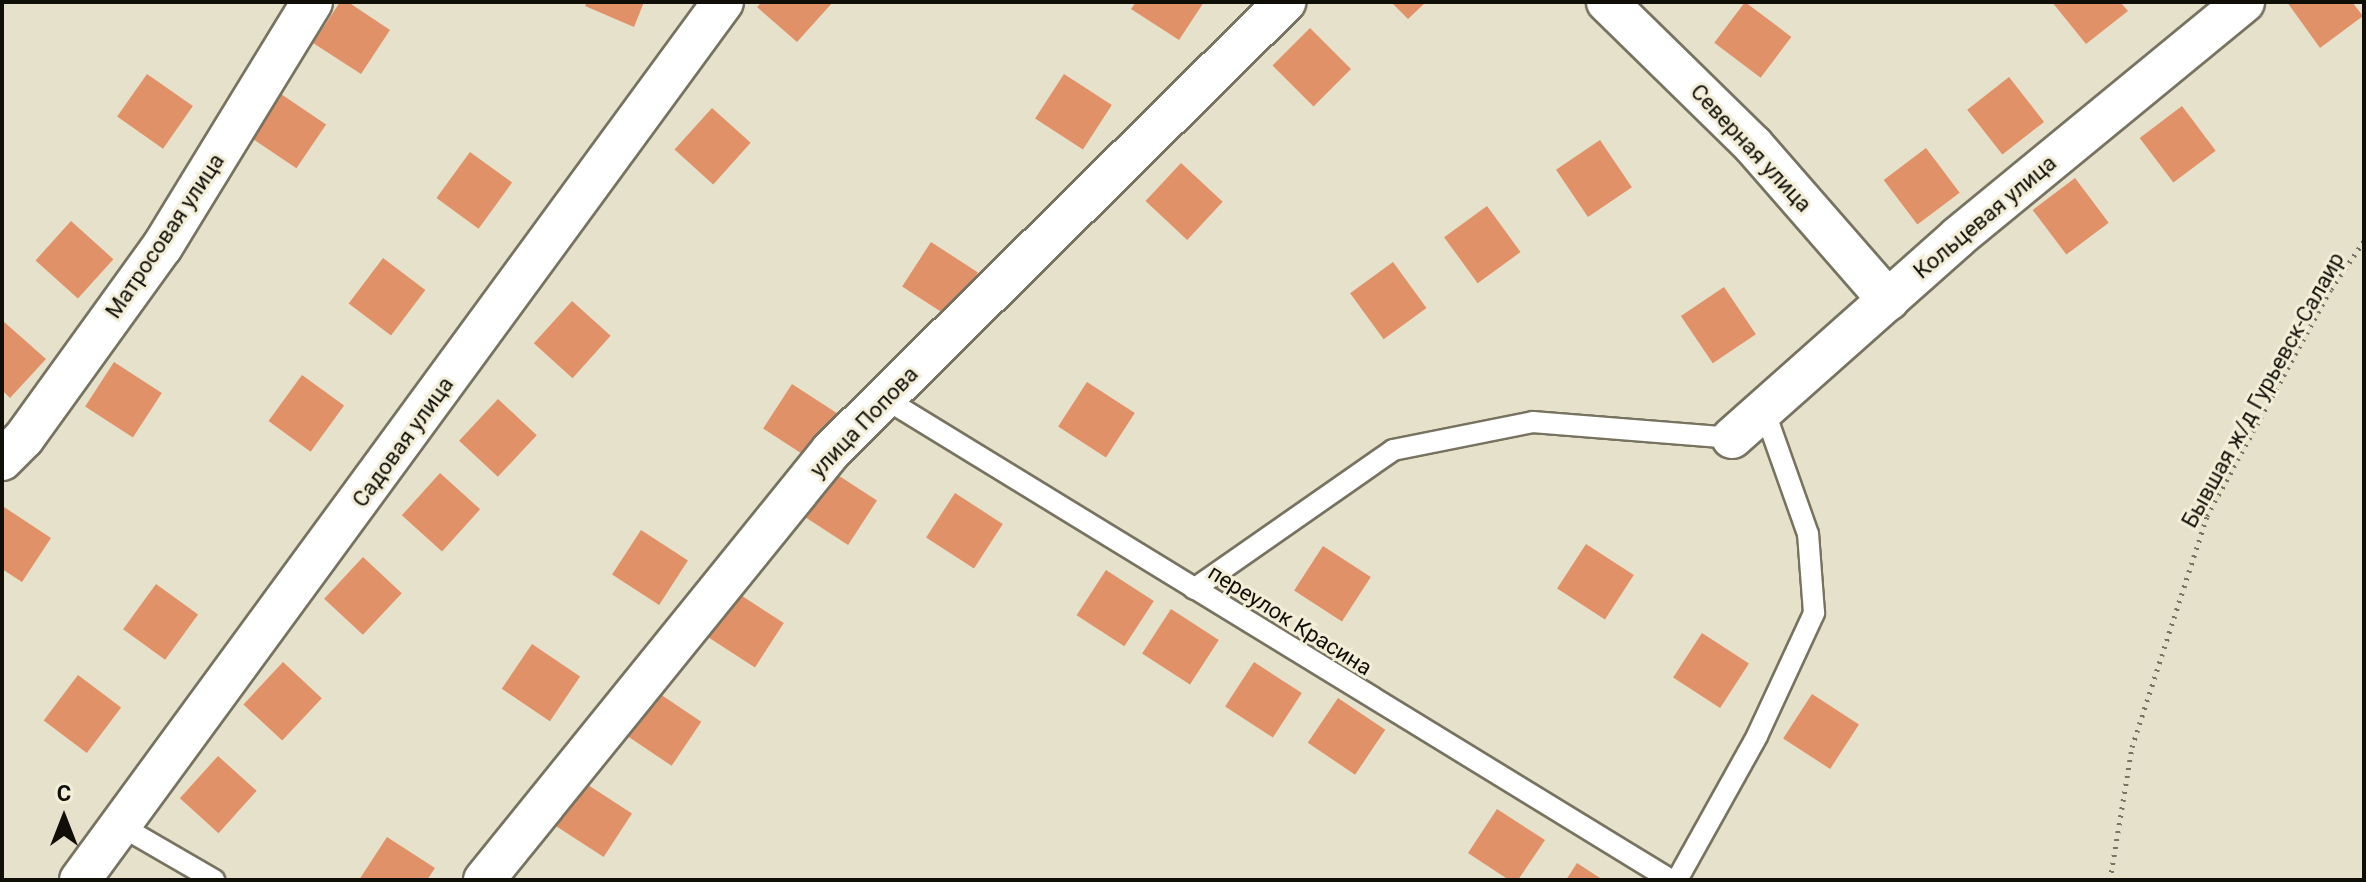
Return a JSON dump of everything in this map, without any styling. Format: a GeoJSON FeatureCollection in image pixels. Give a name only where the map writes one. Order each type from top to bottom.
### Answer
{"type":"FeatureCollection","features":[{"type":"Feature","properties":{"kind":"street","name":"Матросовая улица"},"geometry":{"type":"LineString","coordinates":[[2,460],[24,438],[162,247],[312,2]]}},
{"type":"Feature","properties":{"kind":"street","name":"Садовая улица"},"geometry":{"type":"LineString","coordinates":[[80,880],[723,2]]}},
{"type":"Feature","properties":{"kind":"street","name":"улица Попова"},"geometry":{"type":"LineString","coordinates":[[484,880],[831,451],[1285,2]]}},
{"type":"Feature","properties":{"kind":"street","name":"Северная улица"},"geometry":{"type":"LineString","coordinates":[[1607,2],[1753,145],[1888,300]]}},
{"type":"Feature","properties":{"kind":"street","name":"Кольцевая улица"},"geometry":{"type":"LineString","coordinates":[[1732,438],[1958,237],[2244,2]]}},
{"type":"Feature","properties":{"kind":"lane","name":"переулок Красина"},"geometry":{"type":"LineString","coordinates":[[884,398],[1674,880]]}},
{"type":"Feature","properties":{"kind":"lane"},"geometry":{"type":"LineString","coordinates":[[1674,880],[1757,736],[1814,613],[1808,534],[1764,410]]}},
{"type":"Feature","properties":{"kind":"lane"},"geometry":{"type":"LineString","coordinates":[[1194,589],[1393,450],[1533,422],[1732,438]]}},
{"type":"Feature","properties":{"kind":"lane"},"geometry":{"type":"LineString","coordinates":[[121,826],[214,880]]}},
{"type":"Feature","properties":{"kind":"path","name":"Бывшая ж/д Гурьевск-Салаир"},"geometry":{"type":"LineString","coordinates":[[2110,880],[2132,747],[2207,516],[2331,289],[2364,241]]}},
{"type":"Feature","properties":{"kind":"building"},"geometry":{"type":"Polygon","coordinates":[[[340,2],[348,2],[390,30],[361,74],[313,43],[340,2]]]}},
{"type":"Feature","properties":{"kind":"building"},"geometry":{"type":"Polygon","coordinates":[[[587,2],[644,2],[634,27],[585,6],[587,2]]]}},
{"type":"Feature","properties":{"kind":"building"},"geometry":{"type":"Polygon","coordinates":[[[762,2],[833,2],[797,42],[757,7],[762,2]]]}},
{"type":"Feature","properties":{"kind":"building"},"geometry":{"type":"Polygon","coordinates":[[[1136,2],[1204,2],[1179,40],[1131,9],[1136,2]]]}},
{"type":"Feature","properties":{"kind":"building"},"geometry":{"type":"Polygon","coordinates":[[[1391,2],[1426,2],[1408,19],[1391,2]]]}},
{"type":"Feature","properties":{"kind":"building"},"geometry":{"type":"Polygon","coordinates":[[[1745,2],[1791,37],[1761,78],[1714,43],[1745,2]]]}},
{"type":"Feature","properties":{"kind":"building"},"geometry":{"type":"Polygon","coordinates":[[[2052,2],[2120,2],[2128,11],[2086,44],[2052,2]]]}},
{"type":"Feature","properties":{"kind":"building"},"geometry":{"type":"Polygon","coordinates":[[[2287,2],[2352,2],[2363,16],[2320,48],[2287,2]]]}},
{"type":"Feature","properties":{"kind":"building"},"geometry":{"type":"Polygon","coordinates":[[[1310,28],[1351,69],[1314,106],[1273,65],[1310,28]]]}},
{"type":"Feature","properties":{"kind":"building"},"geometry":{"type":"Polygon","coordinates":[[[147,74],[193,106],[163,149],[117,117],[147,74]]]}},
{"type":"Feature","properties":{"kind":"building"},"geometry":{"type":"Polygon","coordinates":[[[1064,74],[1112,105],[1083,149],[1035,118],[1064,74]]]}},
{"type":"Feature","properties":{"kind":"building"},"geometry":{"type":"Polygon","coordinates":[[[2009,77],[2044,122],[2002,155],[1967,110],[2009,77]]]}},
{"type":"Feature","properties":{"kind":"building"},"geometry":{"type":"Polygon","coordinates":[[[278,92],[326,124],[296,168],[248,136],[278,92]]]}},
{"type":"Feature","properties":{"kind":"building"},"geometry":{"type":"Polygon","coordinates":[[[2182,106],[2216,151],[2173,183],[2140,138],[2182,106]]]}},
{"type":"Feature","properties":{"kind":"building"},"geometry":{"type":"Polygon","coordinates":[[[712,108],[751,143],[713,184],[675,150],[712,108]]]}},
{"type":"Feature","properties":{"kind":"building"},"geometry":{"type":"Polygon","coordinates":[[[1600,140],[1632,187],[1588,217],[1556,170],[1600,140]]]}},
{"type":"Feature","properties":{"kind":"building"},"geometry":{"type":"Polygon","coordinates":[[[1926,148],[1960,193],[1917,225],[1884,180],[1926,148]]]}},
{"type":"Feature","properties":{"kind":"building"},"geometry":{"type":"Polygon","coordinates":[[[470,152],[512,183],[479,229],[436,198],[470,152]]]}},
{"type":"Feature","properties":{"kind":"building"},"geometry":{"type":"Polygon","coordinates":[[[1181,163],[1223,202],[1187,240],[1146,201],[1181,163]]]}},
{"type":"Feature","properties":{"kind":"building"},"geometry":{"type":"Polygon","coordinates":[[[2075,178],[2109,223],[2066,255],[2033,210],[2075,178]]]}},
{"type":"Feature","properties":{"kind":"building"},"geometry":{"type":"Polygon","coordinates":[[[1487,206],[1521,252],[1478,283],[1444,237],[1487,206]]]}},
{"type":"Feature","properties":{"kind":"building"},"geometry":{"type":"Polygon","coordinates":[[[71,221],[113,259],[78,299],[36,260],[71,221]]]}},
{"type":"Feature","properties":{"kind":"building"},"geometry":{"type":"Polygon","coordinates":[[[931,242],[978,272],[949,317],[902,286],[931,242]]]}},
{"type":"Feature","properties":{"kind":"building"},"geometry":{"type":"Polygon","coordinates":[[[383,258],[425,290],[391,335],[349,304],[383,258]]]}},
{"type":"Feature","properties":{"kind":"building"},"geometry":{"type":"Polygon","coordinates":[[[1393,262],[1427,308],[1384,339],[1350,293],[1393,262]]]}},
{"type":"Feature","properties":{"kind":"building"},"geometry":{"type":"Polygon","coordinates":[[[1724,287],[1756,334],[1713,363],[1681,316],[1724,287]]]}},
{"type":"Feature","properties":{"kind":"building"},"geometry":{"type":"Polygon","coordinates":[[[572,301],[611,336],[573,378],[534,343],[572,301]]]}},
{"type":"Feature","properties":{"kind":"building"},"geometry":{"type":"Polygon","coordinates":[[[3,321],[46,359],[10,398],[2,390],[3,321]]]}},
{"type":"Feature","properties":{"kind":"building"},"geometry":{"type":"Polygon","coordinates":[[[114,362],[162,393],[133,437],[85,406],[114,362]]]}},
{"type":"Feature","properties":{"kind":"building"},"geometry":{"type":"Polygon","coordinates":[[[302,375],[344,406],[311,452],[268,421],[302,375]]]}},
{"type":"Feature","properties":{"kind":"building"},"geometry":{"type":"Polygon","coordinates":[[[1087,382],[1135,413],[1106,457],[1058,426],[1087,382]]]}},
{"type":"Feature","properties":{"kind":"building"},"geometry":{"type":"Polygon","coordinates":[[[792,384],[839,414],[810,459],[763,428],[792,384]]]}},
{"type":"Feature","properties":{"kind":"building"},"geometry":{"type":"Polygon","coordinates":[[[498,399],[537,435],[498,477],[459,441],[498,399]]]}},
{"type":"Feature","properties":{"kind":"building"},"geometry":{"type":"Polygon","coordinates":[[[830,470],[877,500],[848,545],[801,514],[830,470]]]}},
{"type":"Feature","properties":{"kind":"building"},"geometry":{"type":"Polygon","coordinates":[[[440,473],[480,509],[442,551],[402,515],[440,473]]]}},
{"type":"Feature","properties":{"kind":"building"},"geometry":{"type":"Polygon","coordinates":[[[955,493],[1003,524],[974,568],[926,537],[955,493]]]}},
{"type":"Feature","properties":{"kind":"building"},"geometry":{"type":"Polygon","coordinates":[[[4,507],[51,538],[22,582],[2,569],[4,507]]]}},
{"type":"Feature","properties":{"kind":"building"},"geometry":{"type":"Polygon","coordinates":[[[641,530],[688,560],[659,605],[612,574],[641,530]]]}},
{"type":"Feature","properties":{"kind":"building"},"geometry":{"type":"Polygon","coordinates":[[[1586,544],[1634,575],[1605,619],[1557,588],[1586,544]]]}},
{"type":"Feature","properties":{"kind":"building"},"geometry":{"type":"Polygon","coordinates":[[[1323,546],[1371,577],[1342,621],[1294,590],[1323,546]]]}},
{"type":"Feature","properties":{"kind":"building"},"geometry":{"type":"Polygon","coordinates":[[[363,557],[402,593],[363,635],[324,599],[363,557]]]}},
{"type":"Feature","properties":{"kind":"building"},"geometry":{"type":"Polygon","coordinates":[[[1106,570],[1154,601],[1124,646],[1077,615],[1106,570]]]}},
{"type":"Feature","properties":{"kind":"building"},"geometry":{"type":"Polygon","coordinates":[[[156,584],[198,615],[165,660],[123,629],[156,584]]]}},
{"type":"Feature","properties":{"kind":"building"},"geometry":{"type":"Polygon","coordinates":[[[736,592],[784,623],[755,667],[707,636],[736,592]]]}},
{"type":"Feature","properties":{"kind":"building"},"geometry":{"type":"Polygon","coordinates":[[[1171,609],[1219,640],[1190,684],[1142,653],[1171,609]]]}},
{"type":"Feature","properties":{"kind":"building"},"geometry":{"type":"Polygon","coordinates":[[[1702,633],[1749,663],[1720,708],[1673,677],[1702,633]]]}},
{"type":"Feature","properties":{"kind":"building"},"geometry":{"type":"Polygon","coordinates":[[[532,644],[580,676],[550,721],[502,689],[532,644]]]}},
{"type":"Feature","properties":{"kind":"building"},"geometry":{"type":"Polygon","coordinates":[[[283,662],[322,698],[282,741],[243,704],[283,662]]]}},
{"type":"Feature","properties":{"kind":"building"},"geometry":{"type":"Polygon","coordinates":[[[1254,662],[1302,693],[1273,737],[1225,706],[1254,662]]]}},
{"type":"Feature","properties":{"kind":"building"},"geometry":{"type":"Polygon","coordinates":[[[78,675],[121,707],[87,753],[44,721],[78,675]]]}},
{"type":"Feature","properties":{"kind":"building"},"geometry":{"type":"Polygon","coordinates":[[[654,690],[701,722],[672,766],[624,734],[654,690]]]}},
{"type":"Feature","properties":{"kind":"building"},"geometry":{"type":"Polygon","coordinates":[[[1812,694],[1859,724],[1830,769],[1783,738],[1812,694]]]}},
{"type":"Feature","properties":{"kind":"building"},"geometry":{"type":"Polygon","coordinates":[[[1338,698],[1385,730],[1355,775],[1308,743],[1338,698]]]}},
{"type":"Feature","properties":{"kind":"building"},"geometry":{"type":"Polygon","coordinates":[[[218,756],[257,791],[219,833],[180,798],[218,756]]]}},
{"type":"Feature","properties":{"kind":"building"},"geometry":{"type":"Polygon","coordinates":[[[585,783],[632,813],[604,857],[557,827],[585,783]]]}},
{"type":"Feature","properties":{"kind":"building"},"geometry":{"type":"Polygon","coordinates":[[[1497,809],[1545,840],[1518,880],[1509,880],[1468,853],[1497,809]]]}},
{"type":"Feature","properties":{"kind":"building"},"geometry":{"type":"Polygon","coordinates":[[[387,837],[435,868],[427,880],[359,880],[387,837]]]}},
{"type":"Feature","properties":{"kind":"building"},"geometry":{"type":"Polygon","coordinates":[[[1577,863],[1603,880],[1566,880],[1577,863]]]}}]}
